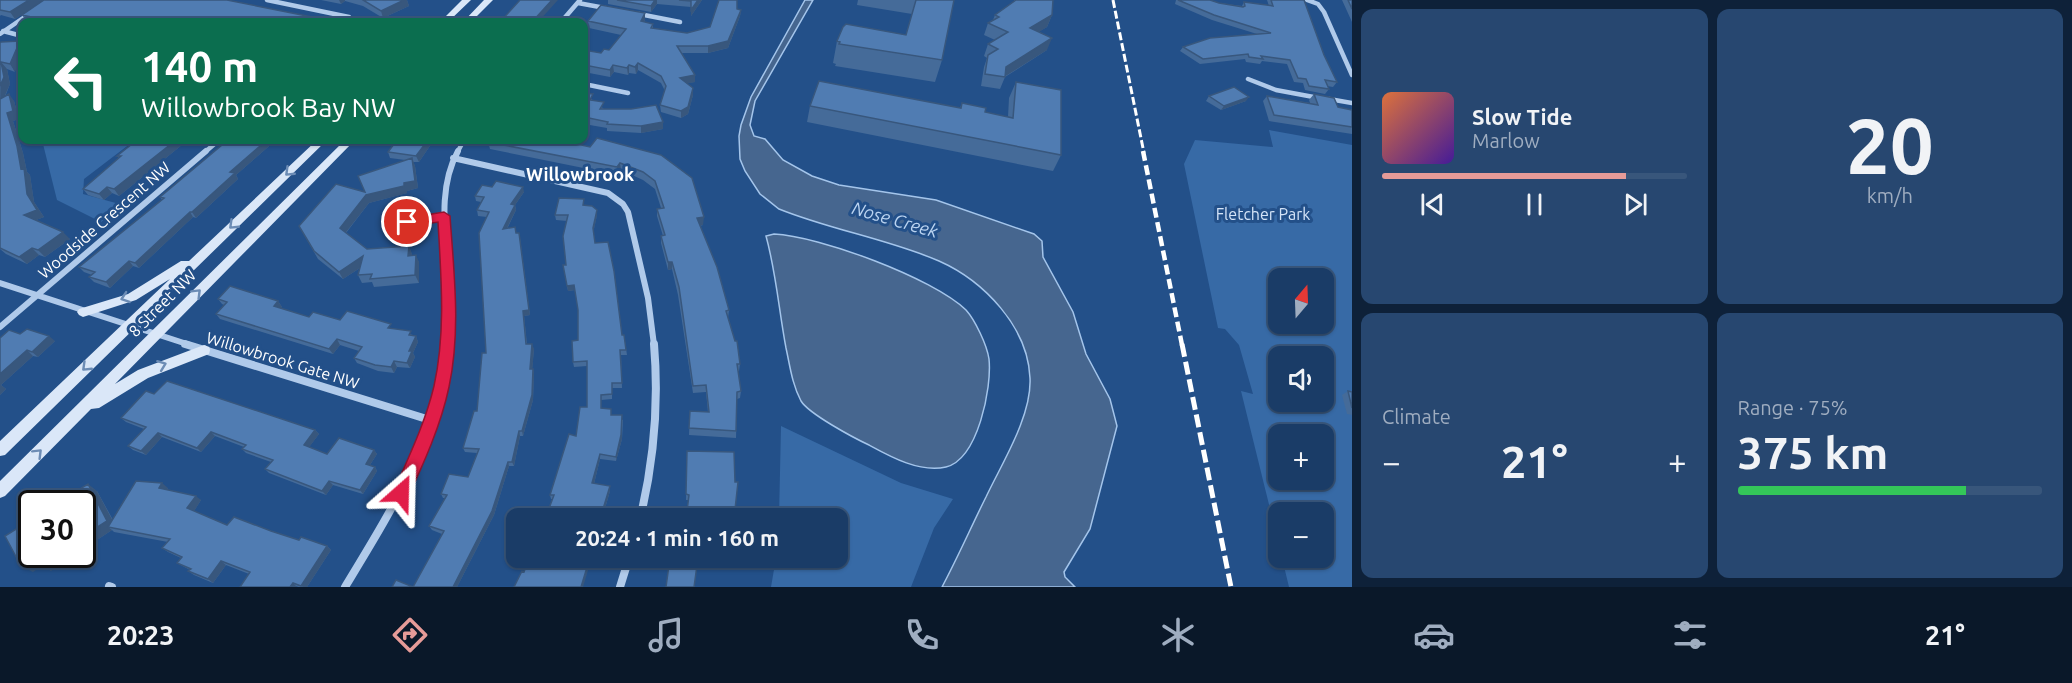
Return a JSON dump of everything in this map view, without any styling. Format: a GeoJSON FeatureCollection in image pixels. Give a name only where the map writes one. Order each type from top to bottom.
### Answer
{"type":"FeatureCollection","features":[{"type":"Feature","properties":{"kind":"main road"},"geometry":{"type":"LineString","coordinates":[[448,18],[467,0]]}},
{"type":"Feature","properties":{"kind":"main road"},"geometry":{"type":"LineString","coordinates":[[471,18],[489,0]]}},
{"type":"Feature","properties":{"kind":"main road","name":"8 Street NW"},"geometry":{"type":"LineString","coordinates":[[0,450],[318,144]]}},
{"type":"Feature","properties":{"kind":"main road","name":"8 Street NW"},"geometry":{"type":"LineString","coordinates":[[0,491],[346,144]]}},
{"type":"Feature","properties":{"kind":"main road"},"geometry":{"type":"LineString","coordinates":[[83,312],[132,297],[211,247]]}},
{"type":"Feature","properties":{"kind":"main road"},"geometry":{"type":"LineString","coordinates":[[75,415],[143,374],[204,350]]}},
{"type":"Feature","properties":{"kind":"street"},"geometry":{"type":"LineString","coordinates":[[267,0],[350,18]]}},
{"type":"Feature","properties":{"kind":"street"},"geometry":{"type":"LineString","coordinates":[[1307,0],[1318,4],[1324,12],[1352,75]]}},
{"type":"Feature","properties":{"kind":"street"},"geometry":{"type":"LineString","coordinates":[[564,18],[579,1],[612,9]]}},
{"type":"Feature","properties":{"kind":"street"},"geometry":{"type":"LineString","coordinates":[[23,18],[31,13]]}},
{"type":"Feature","properties":{"kind":"street"},"geometry":{"type":"LineString","coordinates":[[634,13],[680,22]]}},
{"type":"Feature","properties":{"kind":"street"},"geometry":{"type":"LineString","coordinates":[[1,32],[18,21]]}},
{"type":"Feature","properties":{"kind":"street"},"geometry":{"type":"LineString","coordinates":[[1,32],[18,35]]}},
{"type":"Feature","properties":{"kind":"street"},"geometry":{"type":"LineString","coordinates":[[1248,79],[1276,90],[1352,103]]}},
{"type":"Feature","properties":{"kind":"street"},"geometry":{"type":"LineString","coordinates":[[588,85],[628,93]]}},
{"type":"Feature","properties":{"kind":"street","name":"Woodside Crescent NW"},"geometry":{"type":"LineString","coordinates":[[0,283],[36,297],[214,144]]}},
{"type":"Feature","properties":{"kind":"street"},"geometry":{"type":"LineString","coordinates":[[345,587],[401,493],[420,453],[441,387],[447,350],[449,308],[444,216],[447,182],[453,158],[462,144]]}},
{"type":"Feature","properties":{"kind":"street"},"geometry":{"type":"LineString","coordinates":[[453,158],[608,193],[623,204],[628,212],[650,308],[656,374],[654,437],[650,474],[642,508]]}},
{"type":"Feature","properties":{"kind":"street"},"geometry":{"type":"LineString","coordinates":[[388,225],[444,216]]}},
{"type":"Feature","properties":{"kind":"street"},"geometry":{"type":"LineString","coordinates":[[0,327],[36,297]]}},
{"type":"Feature","properties":{"kind":"street","name":"Willowbrook Gate NW"},"geometry":{"type":"LineString","coordinates":[[36,297],[430,420]]}},
{"type":"Feature","properties":{"kind":"street"},"geometry":{"type":"LineString","coordinates":[[620,587],[626,568]]}},
{"type":"Feature","properties":{"kind":"green space","name":"Fletcher Park"},"geometry":{"type":"Polygon","coordinates":[[[1269,130],[1352,145],[1352,587],[1289,587],[1284,568],[1334,568],[1334,502],[1268,502],[1241,391],[1253,394],[1239,345],[1225,329],[1218,328],[1184,164],[1195,140],[1273,147],[1269,130]]]}},
{"type":"Feature","properties":{"kind":"green space"},"geometry":{"type":"Polygon","coordinates":[[[43,144],[130,144],[84,179],[83,194],[123,205],[101,222],[57,200],[43,144]]]}},
{"type":"Feature","properties":{"kind":"green space"},"geometry":{"type":"Polygon","coordinates":[[[781,426],[901,483],[953,499],[934,528],[911,587],[771,587],[774,568],[848,568],[848,508],[779,508],[781,426]]]}},
{"type":"Feature","properties":{"kind":"water","name":"Nose Creek"},"geometry":{"type":"Polygon","coordinates":[[[805,0],[813,0],[755,101],[750,125],[754,136],[765,139],[783,160],[812,176],[839,185],[936,200],[1034,234],[1042,241],[1043,257],[1073,312],[1086,354],[1110,399],[1117,426],[1090,529],[1064,572],[1065,577],[1075,587],[942,587],[1015,439],[1026,408],[1030,378],[1027,359],[1021,341],[1001,308],[972,281],[939,261],[779,209],[760,194],[745,171],[740,159],[741,125],[751,97],[805,0]]]}},
{"type":"Feature","properties":{"kind":"water"},"geometry":{"type":"Polygon","coordinates":[[[774,234],[846,250],[903,272],[950,298],[966,310],[977,326],[986,347],[989,372],[981,421],[967,451],[957,461],[946,467],[936,468],[906,463],[832,425],[801,401],[790,368],[766,236],[774,234]]]}},
{"type":"Feature","properties":{"kind":"building"},"geometry":{"type":"Polygon","coordinates":[[[0,0],[29,0],[10,12],[0,10],[0,0]]]}},
{"type":"Feature","properties":{"kind":"building"},"geometry":{"type":"Polygon","coordinates":[[[44,0],[227,0],[317,18],[36,18],[22,15],[44,0]]]}},
{"type":"Feature","properties":{"kind":"building"},"geometry":{"type":"Polygon","coordinates":[[[363,0],[404,0],[381,11],[363,0]]]}},
{"type":"Feature","properties":{"kind":"building"},"geometry":{"type":"Polygon","coordinates":[[[520,0],[552,0],[536,18],[504,18],[520,0]]]}},
{"type":"Feature","properties":{"kind":"building"},"geometry":{"type":"Polygon","coordinates":[[[617,0],[655,0],[651,6],[617,0]]]}},
{"type":"Feature","properties":{"kind":"building"},"geometry":{"type":"Polygon","coordinates":[[[679,0],[698,0],[691,10],[691,1],[679,0]]]}},
{"type":"Feature","properties":{"kind":"building"},"geometry":{"type":"Polygon","coordinates":[[[719,0],[737,0],[737,9],[741,10],[728,41],[708,46],[677,46],[695,75],[680,78],[693,88],[688,107],[681,111],[660,105],[666,86],[661,76],[638,63],[635,67],[629,65],[627,68],[613,65],[610,70],[588,66],[588,51],[601,53],[604,49],[609,50],[626,29],[588,21],[601,5],[645,13],[641,21],[653,24],[651,28],[687,33],[710,27],[719,0]]]}},
{"type":"Feature","properties":{"kind":"building"},"geometry":{"type":"Polygon","coordinates":[[[916,0],[954,0],[942,60],[839,44],[840,42],[837,41],[846,24],[906,35],[916,0]]]}},
{"type":"Feature","properties":{"kind":"building"},"geometry":{"type":"Polygon","coordinates":[[[1016,0],[1053,0],[1052,15],[1030,28],[1052,38],[1006,67],[1005,77],[985,74],[988,55],[998,49],[988,44],[1008,32],[988,23],[999,17],[995,15],[1016,0]]]}},
{"type":"Feature","properties":{"kind":"building"},"geometry":{"type":"Polygon","coordinates":[[[1178,0],[1210,0],[1243,7],[1244,2],[1273,6],[1271,0],[1304,0],[1324,55],[1337,82],[1325,80],[1329,89],[1309,86],[1306,79],[1298,78],[1290,60],[1261,56],[1263,59],[1249,57],[1248,54],[1203,59],[1183,47],[1210,38],[1271,33],[1214,15],[1178,0]]]}},
{"type":"Feature","properties":{"kind":"building"},"geometry":{"type":"Polygon","coordinates":[[[18,41],[18,46],[10,64],[1,62],[4,77],[0,86],[0,43],[18,41]]]}},
{"type":"Feature","properties":{"kind":"building"},"geometry":{"type":"Polygon","coordinates":[[[819,81],[961,108],[962,103],[986,108],[985,112],[1013,118],[1016,82],[1061,90],[1061,155],[810,106],[819,81]]]}},
{"type":"Feature","properties":{"kind":"building"},"geometry":{"type":"Polygon","coordinates":[[[1234,87],[1249,97],[1224,106],[1209,96],[1234,87]]]}},
{"type":"Feature","properties":{"kind":"building"},"geometry":{"type":"Polygon","coordinates":[[[588,93],[593,94],[590,100],[604,102],[600,109],[631,109],[656,105],[663,122],[641,126],[607,124],[608,122],[588,118],[588,93]]]}},
{"type":"Feature","properties":{"kind":"building"},"geometry":{"type":"Polygon","coordinates":[[[9,94],[13,111],[7,113],[21,169],[24,168],[27,194],[37,210],[24,215],[63,232],[38,250],[32,248],[19,257],[0,248],[0,99],[9,94]]]}},
{"type":"Feature","properties":{"kind":"building"},"geometry":{"type":"Polygon","coordinates":[[[1314,94],[1334,98],[1338,107],[1352,110],[1352,127],[1274,115],[1267,96],[1318,105],[1314,94]]]}},
{"type":"Feature","properties":{"kind":"building"},"geometry":{"type":"Polygon","coordinates":[[[597,138],[661,155],[692,178],[704,217],[697,218],[717,267],[729,310],[726,311],[735,341],[737,341],[740,364],[737,364],[741,391],[737,392],[736,431],[689,428],[690,411],[709,412],[706,385],[693,386],[679,287],[672,262],[668,262],[661,236],[665,235],[657,209],[664,208],[655,181],[643,172],[620,163],[617,167],[498,144],[577,144],[590,147],[597,138]]]}},
{"type":"Feature","properties":{"kind":"building"},"geometry":{"type":"Polygon","coordinates":[[[132,144],[171,144],[114,189],[107,187],[99,194],[83,189],[121,156],[117,156],[132,144]]]}},
{"type":"Feature","properties":{"kind":"building"},"geometry":{"type":"Polygon","coordinates":[[[223,144],[262,144],[230,172],[235,173],[135,263],[129,261],[106,282],[89,277],[95,272],[79,267],[164,198],[160,197],[223,144]]]}},
{"type":"Feature","properties":{"kind":"building"},"geometry":{"type":"Polygon","coordinates":[[[394,144],[425,144],[416,156],[388,152],[394,144]]]}},
{"type":"Feature","properties":{"kind":"building"},"geometry":{"type":"Polygon","coordinates":[[[412,158],[415,181],[366,195],[340,228],[367,249],[409,246],[408,256],[416,255],[415,275],[370,279],[372,274],[358,275],[363,256],[339,272],[314,251],[299,226],[336,184],[365,192],[358,176],[412,158]]]}},
{"type":"Feature","properties":{"kind":"building"},"geometry":{"type":"Polygon","coordinates":[[[496,181],[523,187],[511,204],[515,205],[503,229],[515,227],[516,233],[519,233],[529,310],[523,311],[526,344],[532,344],[530,369],[533,369],[532,395],[522,431],[519,431],[512,462],[508,462],[492,511],[453,587],[413,587],[444,531],[429,526],[447,495],[441,494],[449,474],[468,477],[479,449],[463,448],[474,411],[477,411],[482,353],[486,353],[479,233],[489,212],[477,210],[484,197],[475,196],[482,185],[492,187],[496,181]]]}},
{"type":"Feature","properties":{"kind":"building"},"geometry":{"type":"Polygon","coordinates":[[[559,198],[584,199],[583,205],[592,206],[597,210],[593,228],[595,243],[608,242],[614,271],[626,350],[620,350],[622,383],[612,383],[612,394],[601,395],[601,408],[611,409],[611,415],[622,415],[621,435],[616,457],[600,454],[592,483],[610,486],[603,508],[549,508],[554,495],[550,495],[569,434],[576,436],[580,407],[587,407],[587,361],[573,362],[572,341],[578,340],[578,310],[574,285],[567,286],[563,265],[566,265],[563,236],[568,215],[555,215],[559,198]]]}},
{"type":"Feature","properties":{"kind":"building"},"geometry":{"type":"Polygon","coordinates":[[[230,286],[278,301],[274,306],[309,317],[313,312],[340,320],[347,311],[391,324],[388,328],[411,331],[409,335],[416,336],[409,351],[412,351],[407,363],[394,361],[391,367],[375,365],[354,358],[362,347],[337,339],[329,349],[216,314],[227,302],[218,299],[230,286]]]}},
{"type":"Feature","properties":{"kind":"building"},"geometry":{"type":"Polygon","coordinates":[[[27,329],[49,336],[32,352],[27,350],[0,374],[0,338],[9,330],[20,334],[27,329]]]}},
{"type":"Feature","properties":{"kind":"building"},"geometry":{"type":"Polygon","coordinates":[[[167,381],[315,430],[304,445],[327,454],[339,438],[374,450],[366,464],[375,467],[360,490],[329,481],[322,491],[265,469],[273,460],[242,449],[246,445],[211,432],[197,448],[158,433],[141,451],[128,446],[146,427],[121,418],[146,391],[154,394],[167,381]]]}},
{"type":"Feature","properties":{"kind":"building"},"geometry":{"type":"Polygon","coordinates":[[[1348,391],[1352,392],[1352,408],[1348,391]]]}},
{"type":"Feature","properties":{"kind":"building"},"geometry":{"type":"Polygon","coordinates":[[[687,451],[734,452],[735,482],[738,482],[735,508],[687,508],[689,495],[686,494],[687,451]]]}},
{"type":"Feature","properties":{"kind":"building"},"geometry":{"type":"Polygon","coordinates":[[[136,481],[162,483],[159,488],[196,496],[187,508],[227,525],[234,517],[299,540],[301,537],[327,546],[301,586],[293,583],[290,587],[240,587],[250,572],[221,561],[208,579],[188,571],[191,569],[177,563],[182,557],[162,548],[170,539],[108,527],[136,481]]]}},
{"type":"Feature","properties":{"kind":"building"},"geometry":{"type":"Polygon","coordinates":[[[88,484],[91,490],[78,490],[88,484]]]}},
{"type":"Feature","properties":{"kind":"building"},"geometry":{"type":"Polygon","coordinates":[[[96,500],[107,521],[96,528],[96,500]]]}},
{"type":"Feature","properties":{"kind":"building"},"geometry":{"type":"Polygon","coordinates":[[[18,528],[18,560],[5,536],[18,528]]]}},
{"type":"Feature","properties":{"kind":"building"},"geometry":{"type":"Polygon","coordinates":[[[525,568],[587,568],[581,587],[514,587],[522,571],[524,572],[525,568]]]}},
{"type":"Feature","properties":{"kind":"building"},"geometry":{"type":"Polygon","coordinates":[[[669,568],[697,568],[694,587],[666,587],[669,568]]]}},
{"type":"Feature","properties":{"kind":"building"},"geometry":{"type":"Polygon","coordinates":[[[396,580],[413,587],[392,587],[396,580]]]}},
{"type":"Feature","properties":{"kind":"railway"},"geometry":{"type":"LineString","coordinates":[[1113,0],[1144,153]]}},
{"type":"Feature","properties":{"kind":"railway"},"geometry":{"type":"LineString","coordinates":[[1143,151],[1182,345]]}},
{"type":"Feature","properties":{"kind":"railway"},"geometry":{"type":"LineString","coordinates":[[1182,344],[1231,587]]}},
{"type":"Feature","properties":{"kind":"district","name":"Willowbrook"},"geometry":{"type":"Point","coordinates":[580,175]}},
{"type":"Feature","properties":{"kind":"route"},"geometry":{"type":"LineString","coordinates":[[401,493],[420,453],[441,387],[447,350],[449,308],[444,216],[407,222]]}}]}
